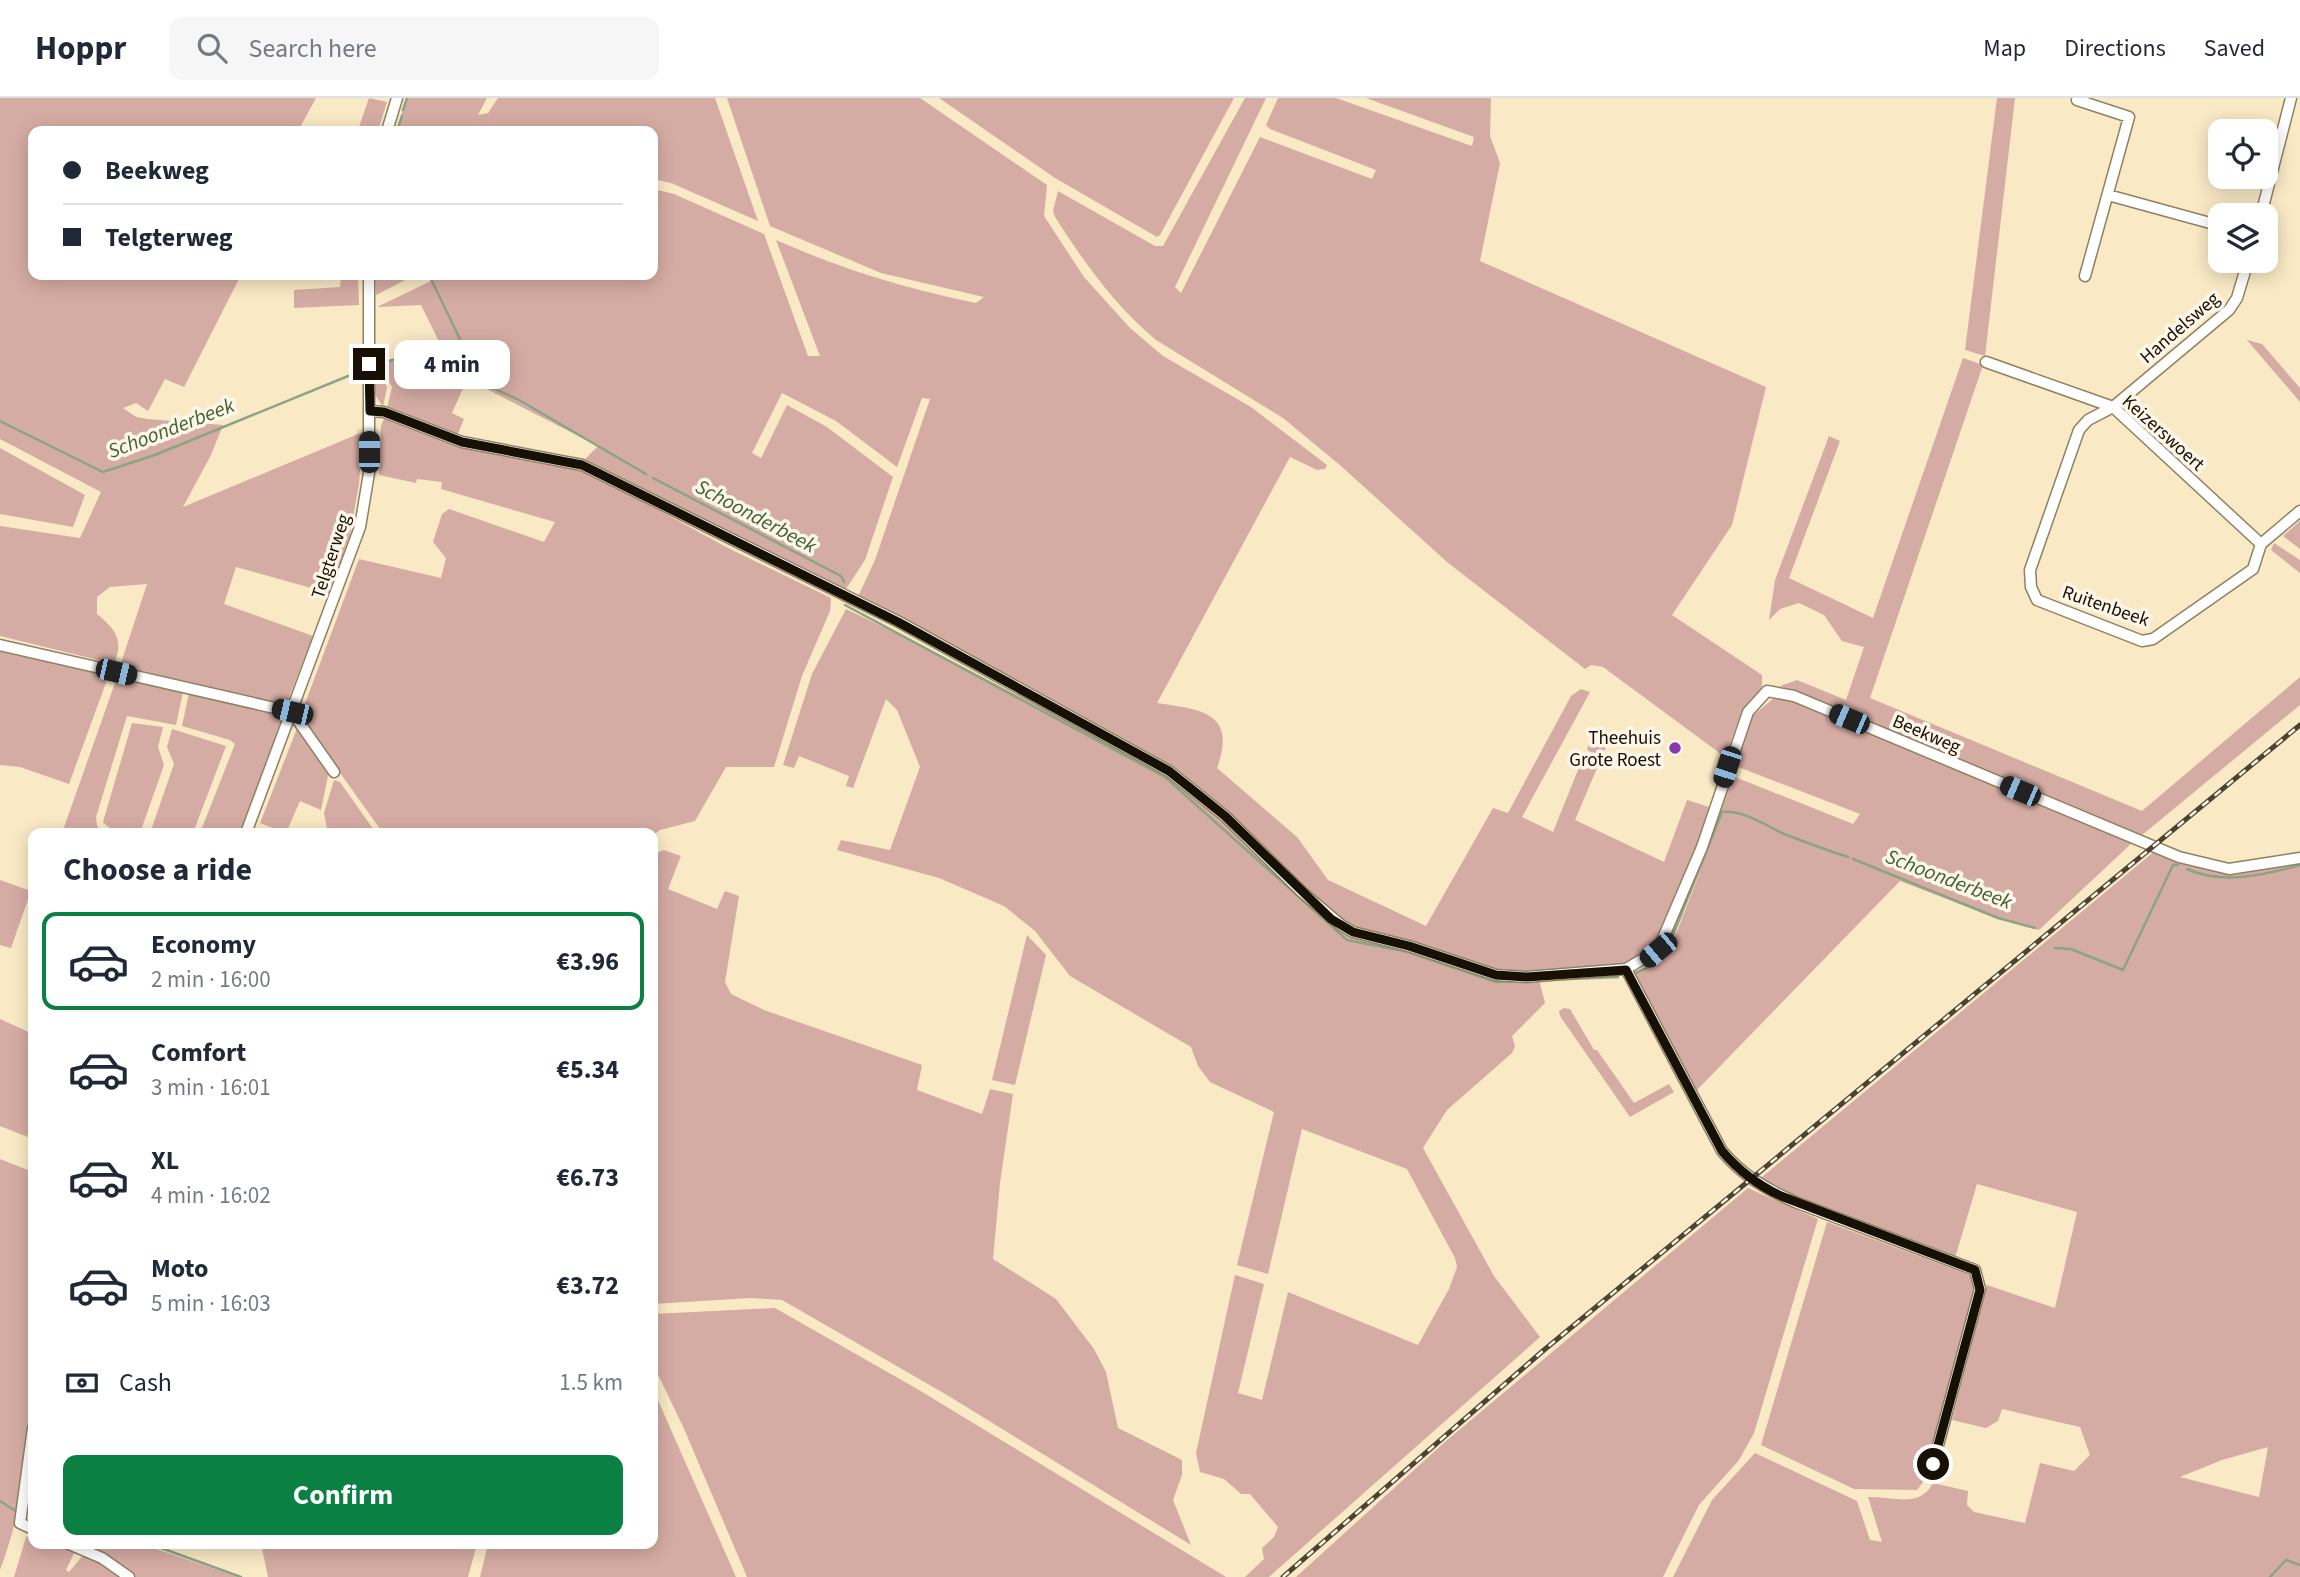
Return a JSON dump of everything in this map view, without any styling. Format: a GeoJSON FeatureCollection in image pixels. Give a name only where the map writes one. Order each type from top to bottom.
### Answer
{"type":"FeatureCollection","features":[{"type":"Feature","properties":{"kind":"street"},"geometry":{"type":"LineString","coordinates":[[389,126],[397,98]]}},
{"type":"Feature","properties":{"kind":"street"},"geometry":{"type":"LineString","coordinates":[[2264,203],[2291,98]]}},
{"type":"Feature","properties":{"kind":"street"},"geometry":{"type":"LineString","coordinates":[[2077,100],[2129,117],[2085,276]]}},
{"type":"Feature","properties":{"kind":"street"},"geometry":{"type":"LineString","coordinates":[[2108,195],[2208,222]]}},
{"type":"Feature","properties":{"kind":"street","name":"Handelsweg"},"geometry":{"type":"LineString","coordinates":[[2113,407],[2229,310],[2237,298],[2244,273]]}},
{"type":"Feature","properties":{"kind":"street","name":"Telgterweg"},"geometry":{"type":"LineString","coordinates":[[248,828],[360,527],[369,473],[369,280]]}},
{"type":"Feature","properties":{"kind":"street","name":"Keizerswoert"},"geometry":{"type":"LineString","coordinates":[[1986,362],[2113,407],[2261,544]]}},
{"type":"Feature","properties":{"kind":"street","name":"Ruitenbeek"},"geometry":{"type":"LineString","coordinates":[[2113,407],[2088,420],[2071,444],[2030,569],[2031,587],[2036,600],[2142,641],[2153,639],[2253,569],[2261,544]]}},
{"type":"Feature","properties":{"kind":"street"},"geometry":{"type":"LineString","coordinates":[[370,411],[384,412],[462,442],[582,465],[898,622],[1169,771],[1225,816],[1331,919],[1353,932],[1409,946],[1496,975],[1527,977],[1626,970],[1722,1151],[1735,1167],[1776,1194],[1975,1270],[1980,1290],[1933,1464]]}},
{"type":"Feature","properties":{"kind":"street"},"geometry":{"type":"LineString","coordinates":[[2261,544],[2300,511]]}},
{"type":"Feature","properties":{"kind":"street"},"geometry":{"type":"LineString","coordinates":[[0,645],[292,712],[334,772]]}},
{"type":"Feature","properties":{"kind":"street","name":"Beekweg"},"geometry":{"type":"LineString","coordinates":[[1626,970],[1647,959],[1666,938],[1702,847],[1748,712],[1767,691],[1794,696],[2179,857],[2229,869],[2300,858]]}},
{"type":"Feature","properties":{"kind":"street"},"geometry":{"type":"LineString","coordinates":[[28,1465],[20,1523],[28,1527]]}},
{"type":"Feature","properties":{"kind":"street"},"geometry":{"type":"LineString","coordinates":[[81,1549],[102,1558],[129,1577]]}},
{"type":"Feature","properties":{"kind":"shaded area"},"geometry":{"type":"Polygon","coordinates":[[[0,98],[316,98],[301,126],[28,126],[28,280],[238,280],[184,387],[165,379],[148,411],[136,403],[123,408],[136,417],[223,425],[211,455],[183,507],[363,432],[359,484],[350,535],[329,593],[236,567],[224,604],[313,636],[286,705],[120,666],[147,584],[110,587],[97,597],[97,614],[109,625],[118,642],[114,664],[0,636],[0,526],[80,538],[101,492],[0,439],[0,98]]]}},
{"type":"Feature","properties":{"kind":"shaded area"},"geometry":{"type":"Polygon","coordinates":[[[369,98],[387,102],[380,126],[359,126],[369,98]]]}},
{"type":"Feature","properties":{"kind":"shaded area"},"geometry":{"type":"Polygon","coordinates":[[[407,98],[487,98],[478,115],[488,113],[498,98],[715,98],[758,221],[671,183],[658,180],[658,126],[398,126],[407,98]]]}},
{"type":"Feature","properties":{"kind":"shaded area"},"geometry":{"type":"Polygon","coordinates":[[[727,98],[920,98],[1047,185],[1044,216],[1084,277],[1130,328],[1163,356],[1251,407],[1327,465],[1325,469],[1317,470],[1290,457],[1157,703],[1201,712],[1219,725],[1222,749],[1217,768],[1297,837],[1328,880],[1426,926],[1493,808],[1508,813],[1571,696],[1581,689],[1590,692],[1522,817],[1553,832],[1580,765],[1588,768],[1594,754],[1587,750],[1594,731],[1600,727],[1611,735],[1575,820],[1664,862],[1687,800],[1709,807],[1687,875],[1659,944],[1631,963],[1616,966],[1508,974],[1354,929],[1333,917],[1145,752],[857,599],[875,560],[930,399],[922,398],[897,467],[836,421],[782,393],[752,453],[761,458],[787,405],[827,427],[893,477],[865,560],[844,592],[583,461],[598,446],[467,379],[452,413],[464,419],[457,436],[387,408],[392,387],[377,363],[416,353],[447,358],[421,305],[377,307],[433,280],[658,280],[658,190],[674,194],[764,234],[808,356],[820,356],[776,240],[827,261],[923,291],[976,303],[984,297],[881,273],[770,226],[727,98]]]}},
{"type":"Feature","properties":{"kind":"shaded area"},"geometry":{"type":"Polygon","coordinates":[[[939,98],[1234,98],[1157,237],[1055,178],[939,98]]]}},
{"type":"Feature","properties":{"kind":"shaded area"},"geometry":{"type":"Polygon","coordinates":[[[1245,98],[1266,98],[1175,287],[1181,293],[1260,137],[1372,179],[1376,170],[1270,129],[1266,125],[1278,98],[1336,98],[1472,146],[1474,137],[1366,98],[1491,98],[1490,136],[1500,163],[1480,261],[1766,387],[1732,525],[1672,615],[1762,675],[1762,687],[1742,711],[1725,757],[1603,667],[1591,665],[1585,669],[1447,562],[1341,466],[1283,418],[1156,340],[1113,298],[1089,266],[1055,217],[1053,211],[1058,191],[1155,246],[1163,246],[1245,98]]]}},
{"type":"Feature","properties":{"kind":"shaded area"},"geometry":{"type":"Polygon","coordinates":[[[1997,98],[2015,98],[1985,356],[1965,350],[1997,98]]]}},
{"type":"Feature","properties":{"kind":"shaded area"},"geometry":{"type":"Polygon","coordinates":[[[341,280],[358,280],[359,305],[294,308],[294,290],[340,287],[341,280]]]}},
{"type":"Feature","properties":{"kind":"shaded area"},"geometry":{"type":"Polygon","coordinates":[[[375,280],[405,280],[376,295],[375,280]]]}},
{"type":"Feature","properties":{"kind":"shaded area"},"geometry":{"type":"Polygon","coordinates":[[[2247,340],[2262,344],[2300,388],[2300,402],[2247,340]]]}},
{"type":"Feature","properties":{"kind":"shaded area"},"geometry":{"type":"Polygon","coordinates":[[[1963,358],[1983,365],[1870,698],[2142,811],[2300,677],[2300,705],[2142,835],[1780,686],[1797,680],[1846,700],[1864,647],[1842,641],[1824,615],[1799,603],[1780,609],[1769,620],[1775,580],[1829,436],[1840,441],[1789,578],[1873,618],[1963,358]]]}},
{"type":"Feature","properties":{"kind":"shaded area"},"geometry":{"type":"Polygon","coordinates":[[[372,362],[387,387],[383,407],[374,393],[372,362]]]}},
{"type":"Feature","properties":{"kind":"shaded area"},"geometry":{"type":"Polygon","coordinates":[[[385,416],[585,470],[728,548],[831,598],[830,611],[802,676],[774,767],[726,767],[695,821],[658,831],[658,828],[379,828],[300,717],[359,559],[441,578],[446,558],[433,542],[442,514],[449,509],[544,542],[555,522],[441,489],[442,482],[417,479],[416,483],[379,475],[381,426],[385,416]]]}},
{"type":"Feature","properties":{"kind":"shaded area"},"geometry":{"type":"Polygon","coordinates":[[[0,448],[85,495],[73,527],[0,514],[0,448]]]}},
{"type":"Feature","properties":{"kind":"shaded area"},"geometry":{"type":"Polygon","coordinates":[[[2300,521],[2300,549],[2283,536],[2300,521]]]}},
{"type":"Feature","properties":{"kind":"shaded area"},"geometry":{"type":"Polygon","coordinates":[[[2274,543],[2300,560],[2300,573],[2271,550],[2274,543]]]}},
{"type":"Feature","properties":{"kind":"shaded area"},"geometry":{"type":"Polygon","coordinates":[[[846,609],[1153,766],[1202,803],[1328,922],[1351,935],[1539,980],[1545,1003],[1512,1036],[1515,1046],[1512,1053],[1447,1110],[1423,1148],[1494,1276],[1540,1337],[1269,1577],[1245,1577],[1264,1559],[1262,1548],[1274,1537],[1278,1527],[1250,1494],[1241,1494],[1224,1479],[1200,1472],[1196,1453],[1235,1275],[1264,1284],[1238,1393],[1262,1400],[1288,1292],[1418,1345],[1449,1289],[1457,1267],[1455,1258],[1407,1169],[1302,1129],[1268,1274],[1237,1265],[1274,1112],[1210,1082],[1198,1066],[1191,1047],[1070,976],[1035,931],[1004,906],[939,878],[837,850],[841,840],[890,850],[920,767],[897,710],[886,699],[853,788],[846,786],[849,776],[799,756],[794,768],[783,765],[812,674],[846,609]]]}},
{"type":"Feature","properties":{"kind":"shaded area"},"geometry":{"type":"Polygon","coordinates":[[[0,649],[105,674],[107,680],[69,784],[20,767],[0,765],[0,649]]]}},
{"type":"Feature","properties":{"kind":"shaded area"},"geometry":{"type":"Polygon","coordinates":[[[122,679],[183,692],[176,725],[127,716],[96,817],[99,828],[64,828],[115,683],[122,679]]]}},
{"type":"Feature","properties":{"kind":"shaded area"},"geometry":{"type":"Polygon","coordinates":[[[189,693],[281,714],[283,719],[242,828],[202,828],[235,744],[230,740],[182,726],[189,693]]]}},
{"type":"Feature","properties":{"kind":"shaded area"},"geometry":{"type":"Polygon","coordinates":[[[1774,698],[1782,698],[2133,842],[2039,930],[1999,919],[1900,881],[1695,1092],[1634,973],[1652,965],[1671,947],[1698,877],[1730,775],[1853,824],[1860,814],[1733,765],[1750,718],[1774,698]]]}},
{"type":"Feature","properties":{"kind":"shaded area"},"geometry":{"type":"Polygon","coordinates":[[[132,723],[163,727],[158,747],[164,765],[142,828],[111,828],[103,822],[132,723]]]}},
{"type":"Feature","properties":{"kind":"shaded area"},"geometry":{"type":"Polygon","coordinates":[[[298,726],[329,771],[321,810],[300,801],[288,828],[273,828],[260,823],[298,726]]]}},
{"type":"Feature","properties":{"kind":"shaded area"},"geometry":{"type":"Polygon","coordinates":[[[172,729],[226,746],[195,828],[152,828],[174,764],[167,747],[172,729]]]}},
{"type":"Feature","properties":{"kind":"shaded area"},"geometry":{"type":"Polygon","coordinates":[[[334,780],[340,782],[372,828],[327,828],[324,813],[334,780]]]}},
{"type":"Feature","properties":{"kind":"shaded area"},"geometry":{"type":"Polygon","coordinates":[[[664,850],[681,856],[668,889],[717,909],[725,891],[739,896],[725,982],[731,994],[764,1010],[922,1065],[917,1090],[982,1114],[990,1089],[1013,1094],[1000,1183],[993,1259],[1056,1299],[1094,1349],[1106,1372],[1118,1428],[1182,1460],[1182,1475],[1173,1500],[1191,1545],[947,1395],[782,1300],[751,1298],[658,1304],[658,852],[664,850]]]}},
{"type":"Feature","properties":{"kind":"shaded area"},"geometry":{"type":"Polygon","coordinates":[[[2156,850],[2232,872],[2250,871],[2300,860],[2300,1577],[1673,1577],[1712,1500],[1755,1453],[1857,1501],[1870,1540],[1882,1542],[1868,1497],[1913,1499],[1921,1496],[1933,1483],[1968,1491],[1967,1505],[1974,1512],[2025,1523],[2040,1463],[2074,1471],[2090,1455],[2080,1427],[2002,1409],[1998,1421],[1986,1428],[1952,1420],[1987,1285],[2055,1308],[2077,1212],[1977,1184],[1955,1258],[1756,1182],[2156,850]],[[2268,1447],[2222,1460],[2180,1477],[2259,1497],[2268,1447]]]}},
{"type":"Feature","properties":{"kind":"shaded area"},"geometry":{"type":"Polygon","coordinates":[[[0,880],[28,890],[28,900],[11,948],[0,945],[0,880]]]}},
{"type":"Feature","properties":{"kind":"shaded area"},"geometry":{"type":"Polygon","coordinates":[[[1027,935],[1046,955],[1015,1085],[992,1080],[1027,935]]]}},
{"type":"Feature","properties":{"kind":"shaded area"},"geometry":{"type":"Polygon","coordinates":[[[1570,1009],[1594,1050],[1597,1050],[1634,1103],[1669,1084],[1674,1092],[1630,1117],[1560,1016],[1559,1011],[1570,1009]]]}},
{"type":"Feature","properties":{"kind":"shaded area"},"geometry":{"type":"Polygon","coordinates":[[[0,1019],[28,1032],[28,1137],[0,1126],[0,1019]]]}},
{"type":"Feature","properties":{"kind":"shaded area"},"geometry":{"type":"Polygon","coordinates":[[[0,1159],[28,1170],[28,1450],[15,1523],[0,1570],[0,1159]]]}},
{"type":"Feature","properties":{"kind":"shaded area"},"geometry":{"type":"Polygon","coordinates":[[[1748,1188],[1818,1219],[1754,1433],[1739,1460],[1699,1505],[1663,1577],[1296,1577],[1446,1441],[1748,1188]]]}},
{"type":"Feature","properties":{"kind":"shaded area"},"geometry":{"type":"Polygon","coordinates":[[[1827,1222],[1972,1276],[1978,1286],[1927,1477],[1917,1490],[1854,1489],[1761,1445],[1827,1222]]]}},
{"type":"Feature","properties":{"kind":"shaded area"},"geometry":{"type":"Polygon","coordinates":[[[775,1308],[919,1390],[1226,1577],[747,1577],[658,1374],[658,1314],[775,1308]]]}},
{"type":"Feature","properties":{"kind":"shaded area"},"geometry":{"type":"Polygon","coordinates":[[[658,1400],[736,1577],[480,1577],[487,1549],[658,1549],[658,1400]]]}},
{"type":"Feature","properties":{"kind":"shaded area"},"geometry":{"type":"Polygon","coordinates":[[[28,1536],[28,1549],[76,1549],[66,1570],[69,1572],[84,1554],[124,1577],[14,1577],[28,1536]]]}},
{"type":"Feature","properties":{"kind":"shaded area"},"geometry":{"type":"Polygon","coordinates":[[[94,1549],[157,1549],[238,1577],[135,1577],[94,1549]]]}},
{"type":"Feature","properties":{"kind":"shaded area"},"geometry":{"type":"Polygon","coordinates":[[[262,1549],[476,1549],[468,1577],[268,1577],[262,1549]]]}},
{"type":"Feature","properties":{"kind":"waterway"},"geometry":{"type":"LineString","coordinates":[[403,110],[407,98]]}},
{"type":"Feature","properties":{"kind":"waterway"},"geometry":{"type":"LineString","coordinates":[[399,126],[402,116]]}},
{"type":"Feature","properties":{"kind":"waterway"},"geometry":{"type":"LineString","coordinates":[[431,280],[472,364],[473,377]]}},
{"type":"Feature","properties":{"kind":"waterway","name":"Schoonderbeek"},"geometry":{"type":"LineString","coordinates":[[380,364],[407,356],[426,356],[467,376]]}},
{"type":"Feature","properties":{"kind":"waterway","name":"Schoonderbeek"},"geometry":{"type":"LineString","coordinates":[[0,421],[103,472],[155,455],[358,372]]}},
{"type":"Feature","properties":{"kind":"waterway","name":"Schoonderbeek"},"geometry":{"type":"LineString","coordinates":[[471,378],[519,400],[646,474]]}},
{"type":"Feature","properties":{"kind":"waterway","name":"Schoonderbeek"},"geometry":{"type":"LineString","coordinates":[[653,478],[841,576],[844,582]]}},
{"type":"Feature","properties":{"kind":"waterway","name":"Schoonderbeek"},"geometry":{"type":"LineString","coordinates":[[845,605],[1165,777],[1347,940],[1408,952],[1496,982],[1618,977]]}},
{"type":"Feature","properties":{"kind":"waterway","name":"Schoonderbeek"},"geometry":{"type":"LineString","coordinates":[[1633,974],[1657,963],[1667,950],[1722,812],[1738,813],[1784,834],[1848,857]]}},
{"type":"Feature","properties":{"kind":"waterway","name":"Schoonderbeek"},"geometry":{"type":"LineString","coordinates":[[1853,859],[1998,918],[2035,928]]}},
{"type":"Feature","properties":{"kind":"waterway","name":"Schoonderbeek"},"geometry":{"type":"LineString","coordinates":[[2055,948],[2071,949],[2123,970],[2173,865],[2178,865]]}},
{"type":"Feature","properties":{"kind":"waterway","name":"Schoonderbeek"},"geometry":{"type":"LineString","coordinates":[[2187,869],[2214,877],[2243,877],[2300,865]]}},
{"type":"Feature","properties":{"kind":"waterway"},"geometry":{"type":"LineString","coordinates":[[0,1501],[14,1510]]}},
{"type":"Feature","properties":{"kind":"waterway"},"geometry":{"type":"LineString","coordinates":[[164,1549],[241,1577]]}},
{"type":"Feature","properties":{"kind":"waterway"},"geometry":{"type":"LineString","coordinates":[[2270,1577],[2286,1560],[2300,1565]]}},
{"type":"Feature","properties":{"kind":"railway"},"geometry":{"type":"LineString","coordinates":[[1283,1577],[1544,1350],[2300,725]]}},
{"type":"Feature","properties":{"kind":"place","name":"Theehuis Grote Roest"},"geometry":{"type":"Point","coordinates":[1675,748]}},
{"type":"Feature","properties":{"kind":"route"},"geometry":{"type":"LineString","coordinates":[[369,364],[370,411],[384,412],[462,442],[582,465],[898,622],[1169,771],[1225,816],[1331,919],[1353,932],[1409,946],[1477,970],[1508,977],[1626,970],[1722,1151],[1735,1167],[1767,1190],[1957,1262],[1975,1270],[1980,1278],[1980,1290],[1933,1464]]}}]}
